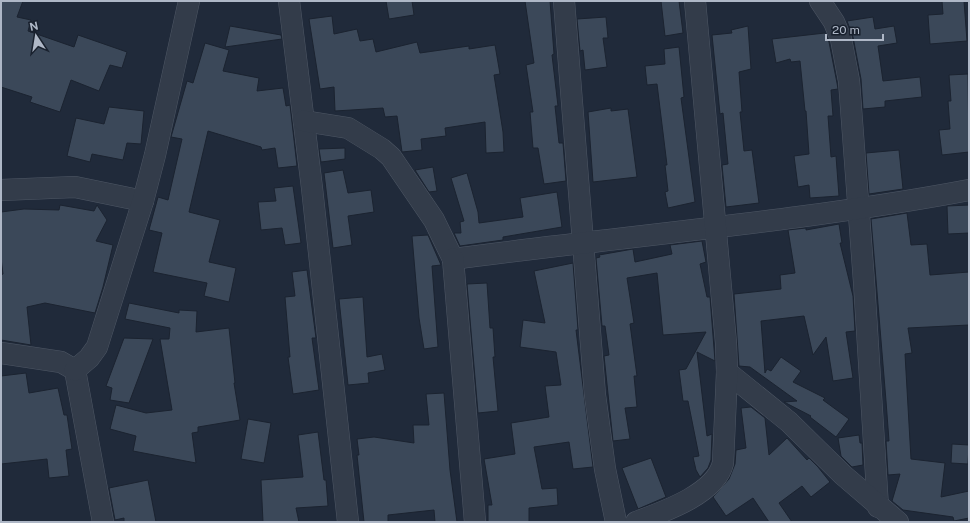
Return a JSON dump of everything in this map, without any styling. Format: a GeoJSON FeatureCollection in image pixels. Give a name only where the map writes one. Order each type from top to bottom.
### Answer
{"type":"FeatureCollection","features":[{"type":"Feature","properties":{"kind":"street"},"geometry":{"type":"LineString","coordinates":[[75,370],[89,358],[97,347],[143,201],[155,155],[189,1]]}},
{"type":"Feature","properties":{"kind":"street"},"geometry":{"type":"LineString","coordinates":[[289,1],[340,438],[348,522]]}},
{"type":"Feature","properties":{"kind":"street"},"geometry":{"type":"LineString","coordinates":[[564,1],[595,395],[605,470],[616,522]]}},
{"type":"Feature","properties":{"kind":"street"},"geometry":{"type":"LineString","coordinates":[[636,522],[678,506],[692,497],[721,472],[723,463],[728,372],[695,1]]}},
{"type":"Feature","properties":{"kind":"street"},"geometry":{"type":"LineString","coordinates":[[820,1],[834,22],[841,39],[846,67],[864,282],[878,506]]}},
{"type":"Feature","properties":{"kind":"street"},"geometry":{"type":"LineString","coordinates":[[304,121],[348,128],[382,149],[391,157],[434,220],[454,259],[475,522]]}},
{"type":"Feature","properties":{"kind":"street"},"geometry":{"type":"LineString","coordinates":[[1,190],[75,187],[86,188],[143,201]]}},
{"type":"Feature","properties":{"kind":"street"},"geometry":{"type":"LineString","coordinates":[[454,259],[582,242],[858,210],[969,190]]}},
{"type":"Feature","properties":{"kind":"street"},"geometry":{"type":"LineString","coordinates":[[1,353],[61,362],[75,370],[103,522]]}},
{"type":"Feature","properties":{"kind":"street"},"geometry":{"type":"LineString","coordinates":[[728,372],[789,422],[878,506],[898,522]]}},
{"type":"Feature","properties":{"kind":"building"},"geometry":{"type":"Polygon","coordinates":[[[1,1],[23,1],[17,17],[31,20],[28,31],[74,47],[78,35],[127,52],[122,68],[110,65],[99,91],[71,80],[60,112],[30,102],[32,97],[1,87],[1,1]]]}},
{"type":"Feature","properties":{"kind":"building"},"geometry":{"type":"Polygon","coordinates":[[[386,1],[412,1],[414,15],[389,19],[386,1]]]}},
{"type":"Feature","properties":{"kind":"building"},"geometry":{"type":"Polygon","coordinates":[[[525,1],[550,1],[554,54],[552,55],[558,106],[555,106],[559,143],[563,143],[566,181],[544,184],[538,148],[533,148],[530,112],[533,112],[526,65],[534,63],[525,1]]]}},
{"type":"Feature","properties":{"kind":"building"},"geometry":{"type":"Polygon","coordinates":[[[661,1],[679,1],[683,33],[665,36],[661,1]]]}},
{"type":"Feature","properties":{"kind":"building"},"geometry":{"type":"Polygon","coordinates":[[[942,1],[964,1],[967,41],[930,44],[928,15],[943,14],[942,1]]]}},
{"type":"Feature","properties":{"kind":"building"},"geometry":{"type":"Polygon","coordinates":[[[332,16],[334,34],[357,29],[360,41],[373,39],[376,52],[417,42],[420,53],[469,46],[469,49],[495,45],[500,74],[494,75],[503,132],[504,152],[486,153],[485,122],[445,128],[446,136],[421,139],[422,150],[402,152],[397,116],[385,117],[383,108],[335,111],[334,87],[320,89],[309,19],[332,16]]]}},
{"type":"Feature","properties":{"kind":"building"},"geometry":{"type":"Polygon","coordinates":[[[606,17],[608,38],[603,38],[607,67],[585,70],[583,50],[580,51],[577,19],[606,17]]]}},
{"type":"Feature","properties":{"kind":"building"},"geometry":{"type":"Polygon","coordinates":[[[873,17],[875,29],[894,26],[897,43],[878,46],[883,81],[920,77],[922,97],[885,101],[885,107],[863,109],[861,79],[853,37],[847,21],[873,17]]]}},
{"type":"Feature","properties":{"kind":"building"},"geometry":{"type":"Polygon","coordinates":[[[230,26],[281,35],[282,39],[225,47],[230,26]]]}},
{"type":"Feature","properties":{"kind":"building"},"geometry":{"type":"Polygon","coordinates":[[[748,26],[751,69],[739,72],[742,112],[740,112],[744,151],[752,150],[759,203],[726,207],[722,165],[728,164],[723,113],[720,114],[712,35],[732,33],[731,30],[748,26]]]}},
{"type":"Feature","properties":{"kind":"building"},"geometry":{"type":"Polygon","coordinates":[[[825,33],[829,42],[838,89],[831,90],[833,116],[828,116],[831,157],[836,156],[839,196],[810,198],[809,185],[798,187],[794,156],[809,154],[800,61],[791,62],[790,59],[776,63],[772,39],[825,33]]]}},
{"type":"Feature","properties":{"kind":"building"},"geometry":{"type":"Polygon","coordinates":[[[205,43],[229,50],[223,71],[259,78],[257,91],[283,88],[286,106],[290,105],[297,166],[278,168],[275,148],[262,150],[261,147],[208,131],[189,212],[220,220],[209,262],[236,268],[229,302],[204,296],[207,283],[153,272],[162,233],[149,230],[158,197],[168,200],[182,139],[171,137],[187,81],[193,83],[205,43]]]}},
{"type":"Feature","properties":{"kind":"building"},"geometry":{"type":"Polygon","coordinates":[[[679,47],[684,97],[681,98],[695,202],[668,208],[665,192],[668,191],[665,165],[667,165],[657,84],[647,85],[645,66],[665,64],[664,49],[679,47]]]}},
{"type":"Feature","properties":{"kind":"building"},"geometry":{"type":"Polygon","coordinates":[[[968,74],[969,152],[942,155],[939,130],[950,129],[948,101],[951,101],[949,75],[968,74]]]}},
{"type":"Feature","properties":{"kind":"building"},"geometry":{"type":"Polygon","coordinates":[[[109,107],[144,111],[141,144],[127,143],[123,160],[92,154],[90,162],[67,156],[76,118],[104,124],[109,107]]]}},
{"type":"Feature","properties":{"kind":"building"},"geometry":{"type":"Polygon","coordinates":[[[611,108],[611,111],[628,109],[637,177],[593,182],[588,112],[611,108]]]}},
{"type":"Feature","properties":{"kind":"building"},"geometry":{"type":"Polygon","coordinates":[[[345,148],[345,159],[321,162],[319,149],[345,148]]]}},
{"type":"Feature","properties":{"kind":"building"},"geometry":{"type":"Polygon","coordinates":[[[899,150],[903,189],[869,194],[866,153],[899,150]]]}},
{"type":"Feature","properties":{"kind":"building"},"geometry":{"type":"Polygon","coordinates":[[[433,167],[437,191],[429,192],[415,170],[433,167]]]}},
{"type":"Feature","properties":{"kind":"building"},"geometry":{"type":"Polygon","coordinates":[[[343,170],[348,193],[371,190],[374,212],[348,216],[352,245],[333,248],[324,173],[343,170]]]}},
{"type":"Feature","properties":{"kind":"building"},"geometry":{"type":"Polygon","coordinates":[[[467,173],[478,212],[479,223],[523,217],[520,198],[557,192],[562,227],[503,237],[503,240],[460,246],[454,233],[461,233],[460,222],[464,221],[451,178],[467,173]]]}},
{"type":"Feature","properties":{"kind":"building"},"geometry":{"type":"Polygon","coordinates":[[[293,186],[301,243],[285,245],[282,228],[261,230],[258,202],[276,201],[274,188],[293,186]]]}},
{"type":"Feature","properties":{"kind":"building"},"geometry":{"type":"Polygon","coordinates":[[[60,205],[94,211],[97,205],[107,220],[96,241],[113,245],[95,313],[45,303],[27,307],[31,345],[1,340],[1,275],[3,274],[1,258],[1,212],[24,209],[59,210],[60,205]]]}},
{"type":"Feature","properties":{"kind":"building"},"geometry":{"type":"Polygon","coordinates":[[[969,205],[969,233],[948,234],[947,206],[969,205]]]}},
{"type":"Feature","properties":{"kind":"building"},"geometry":{"type":"Polygon","coordinates":[[[907,213],[911,245],[927,244],[930,275],[969,272],[969,325],[908,328],[912,353],[905,354],[911,459],[945,463],[941,497],[969,491],[969,518],[954,521],[953,517],[903,510],[892,501],[900,474],[888,475],[886,441],[889,441],[871,219],[907,213]]]}},
{"type":"Feature","properties":{"kind":"building"},"geometry":{"type":"Polygon","coordinates":[[[839,224],[842,243],[840,243],[853,296],[855,331],[846,332],[853,378],[833,381],[826,337],[813,355],[804,316],[761,321],[765,373],[767,369],[771,371],[781,357],[801,371],[793,382],[825,398],[823,400],[849,419],[836,437],[810,417],[811,416],[784,402],[797,401],[750,367],[739,366],[734,294],[781,289],[780,275],[795,273],[788,230],[806,228],[806,230],[839,224]]]}},
{"type":"Feature","properties":{"kind":"building"},"geometry":{"type":"Polygon","coordinates":[[[428,235],[441,265],[432,266],[438,347],[424,349],[419,318],[412,236],[428,235]]]}},
{"type":"Feature","properties":{"kind":"building"},"geometry":{"type":"Polygon","coordinates":[[[702,241],[706,262],[700,264],[707,297],[710,297],[715,361],[697,352],[707,436],[712,434],[711,460],[708,468],[700,477],[696,470],[693,457],[699,456],[688,401],[683,401],[679,370],[686,369],[706,332],[663,335],[657,273],[627,278],[634,323],[630,324],[637,376],[634,376],[637,407],[625,408],[630,439],[613,441],[604,356],[609,355],[605,326],[602,326],[596,258],[600,257],[599,255],[633,249],[635,262],[672,254],[670,245],[702,241]]]}},
{"type":"Feature","properties":{"kind":"building"},"geometry":{"type":"Polygon","coordinates":[[[573,263],[578,330],[576,330],[593,467],[573,469],[569,442],[534,447],[542,489],[557,488],[558,505],[529,508],[529,522],[488,522],[488,505],[492,505],[484,459],[515,454],[511,423],[549,417],[545,386],[561,385],[556,352],[520,347],[523,320],[545,323],[534,271],[573,263]]]}},
{"type":"Feature","properties":{"kind":"building"},"geometry":{"type":"Polygon","coordinates":[[[307,270],[316,338],[312,338],[319,390],[293,394],[288,357],[290,357],[285,297],[295,296],[292,272],[307,270]]]}},
{"type":"Feature","properties":{"kind":"building"},"geometry":{"type":"Polygon","coordinates":[[[487,283],[490,328],[493,328],[495,357],[493,357],[498,411],[478,413],[467,284],[487,283]]]}},
{"type":"Feature","properties":{"kind":"building"},"geometry":{"type":"Polygon","coordinates":[[[363,297],[367,357],[382,354],[385,370],[368,373],[369,383],[348,385],[339,299],[363,297]]]}},
{"type":"Feature","properties":{"kind":"building"},"geometry":{"type":"Polygon","coordinates":[[[129,303],[179,313],[179,310],[197,311],[196,332],[229,328],[234,383],[240,420],[198,427],[198,432],[192,433],[196,463],[133,451],[136,436],[110,429],[116,405],[146,413],[172,410],[160,339],[169,339],[170,328],[125,319],[129,303]]]}},
{"type":"Feature","properties":{"kind":"building"},"geometry":{"type":"Polygon","coordinates":[[[124,338],[153,339],[129,403],[110,400],[112,388],[106,386],[124,338]]]}},
{"type":"Feature","properties":{"kind":"building"},"geometry":{"type":"Polygon","coordinates":[[[26,373],[29,393],[58,388],[64,415],[67,415],[72,449],[66,450],[69,476],[49,478],[47,459],[1,464],[1,376],[26,373]]]}},
{"type":"Feature","properties":{"kind":"building"},"geometry":{"type":"Polygon","coordinates":[[[444,393],[450,470],[457,522],[435,522],[434,510],[388,515],[388,522],[364,522],[357,455],[359,455],[357,439],[374,437],[414,443],[413,425],[429,425],[426,394],[444,393]]]}},
{"type":"Feature","properties":{"kind":"building"},"geometry":{"type":"Polygon","coordinates":[[[751,407],[765,418],[769,455],[787,438],[807,460],[809,458],[818,467],[830,482],[811,497],[802,486],[779,503],[792,522],[769,522],[753,498],[726,516],[713,497],[729,479],[735,464],[736,450],[746,448],[741,408],[751,407]]]}},
{"type":"Feature","properties":{"kind":"building"},"geometry":{"type":"Polygon","coordinates":[[[248,419],[271,423],[264,463],[241,459],[248,419]]]}},
{"type":"Feature","properties":{"kind":"building"},"geometry":{"type":"Polygon","coordinates":[[[318,432],[324,480],[326,480],[328,506],[296,508],[299,522],[263,522],[261,480],[303,477],[298,435],[318,432]]]}},
{"type":"Feature","properties":{"kind":"building"},"geometry":{"type":"Polygon","coordinates":[[[859,435],[860,443],[862,443],[863,465],[852,467],[841,456],[838,438],[859,435]]]}},
{"type":"Feature","properties":{"kind":"building"},"geometry":{"type":"Polygon","coordinates":[[[952,444],[969,445],[968,464],[951,463],[952,444]]]}},
{"type":"Feature","properties":{"kind":"building"},"geometry":{"type":"Polygon","coordinates":[[[651,458],[666,497],[638,509],[622,468],[651,458]]]}},
{"type":"Feature","properties":{"kind":"building"},"geometry":{"type":"Polygon","coordinates":[[[148,480],[156,522],[124,522],[124,518],[115,520],[109,488],[148,480]]]}}]}
